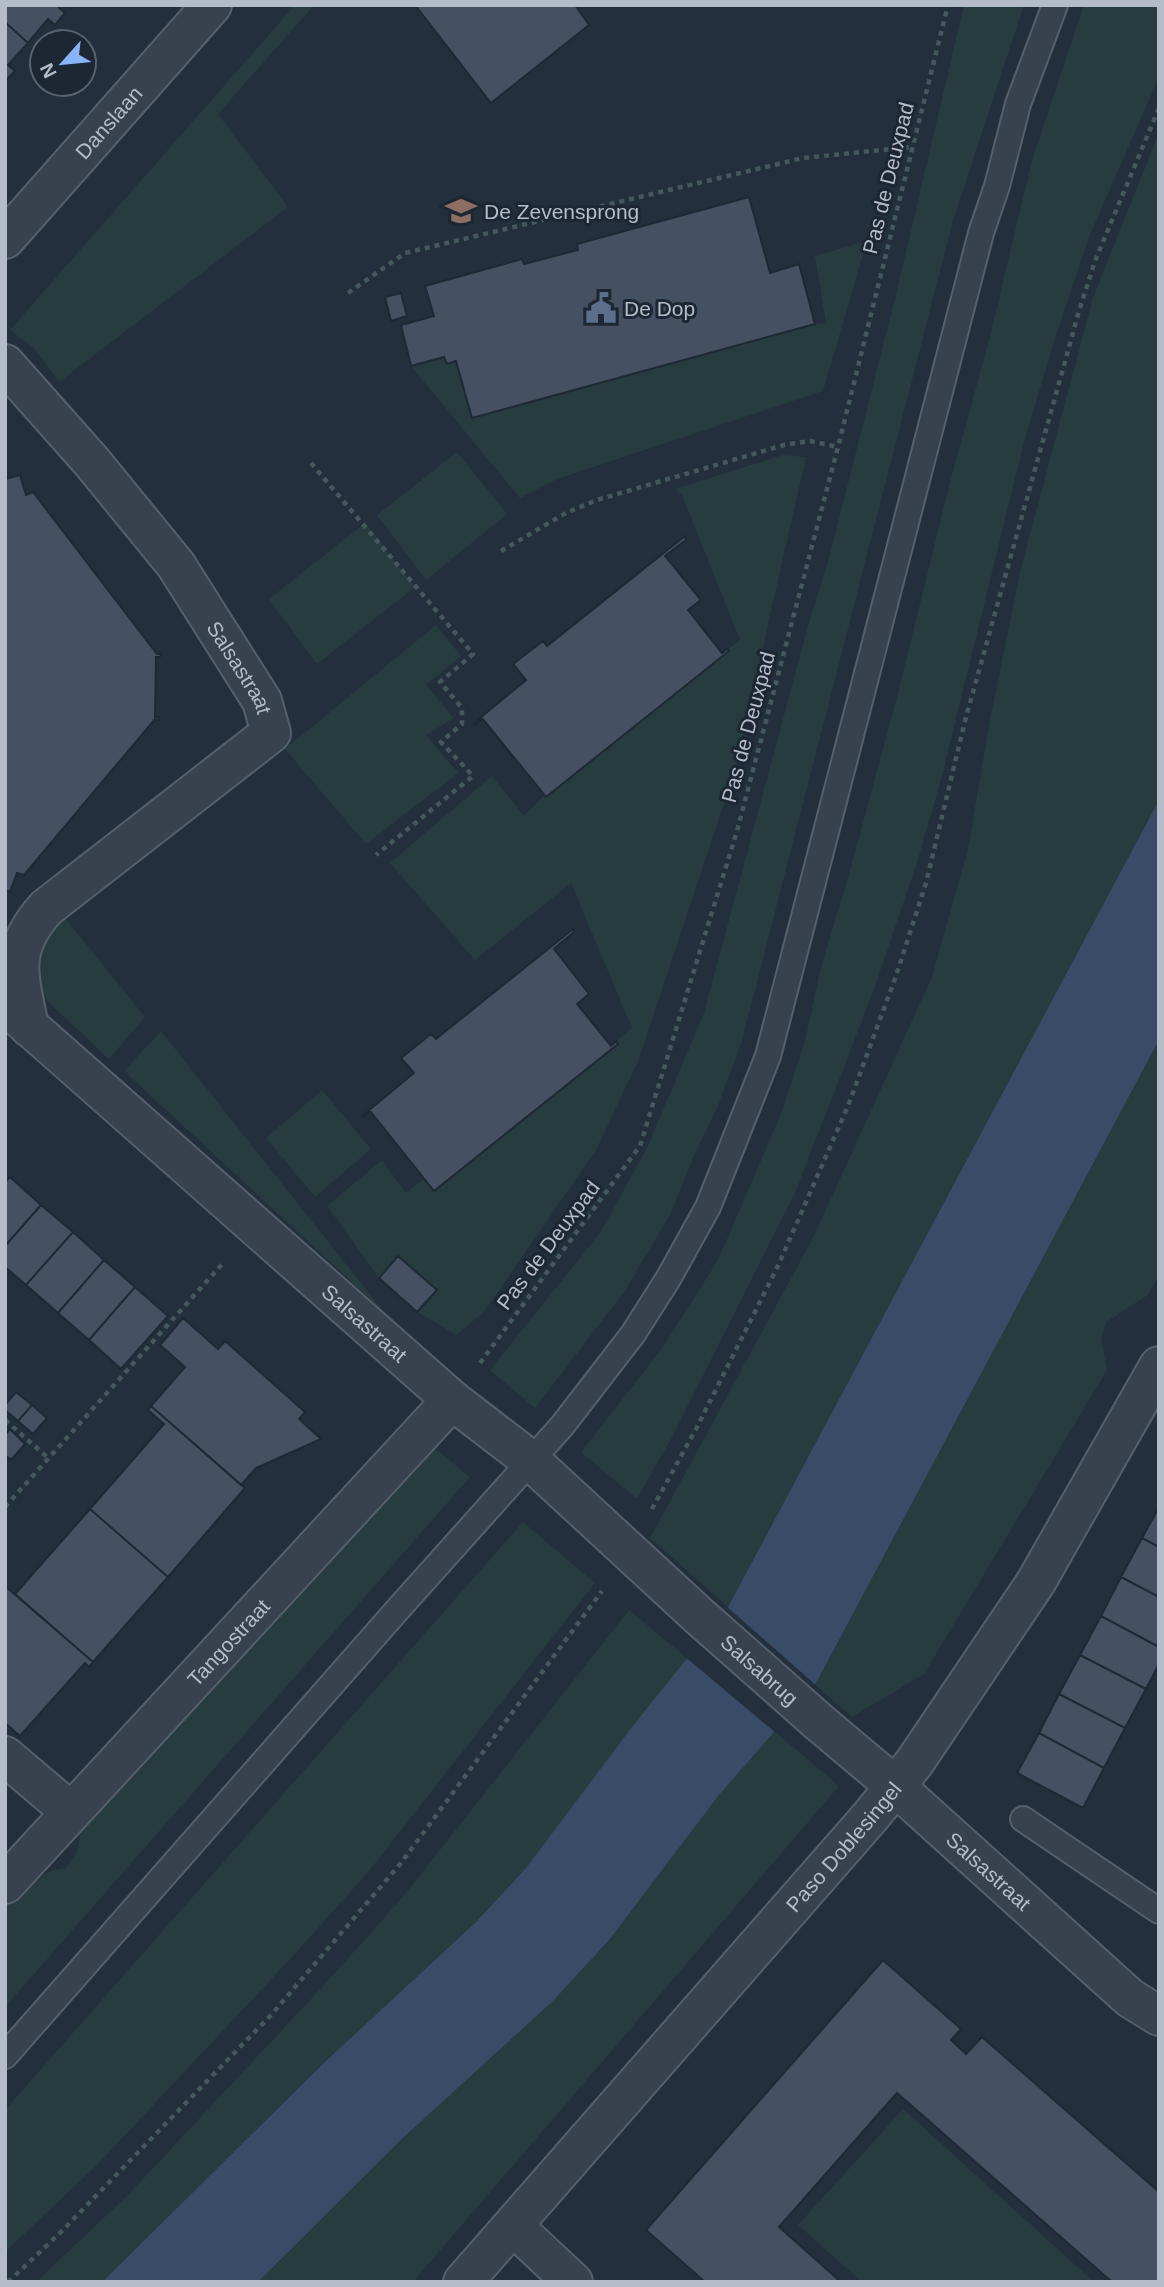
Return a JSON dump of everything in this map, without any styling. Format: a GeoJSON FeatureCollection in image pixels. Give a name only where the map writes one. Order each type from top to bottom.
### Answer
{"type":"FeatureCollection","features":[{"type":"Feature","properties":{"kind":"street","name":"Danslaan"},"geometry":{"type":"LineString","coordinates":[[5,239],[212,5]]}},
{"type":"Feature","properties":{"kind":"street","name":"Salsastraat"},"geometry":{"type":"LineString","coordinates":[[5,364],[92,462],[176,565],[262,701],[271,733],[46,908],[17,936],[21,947],[17,1016],[452,1400],[530,1460],[699,1616]]}},
{"type":"Feature","properties":{"kind":"street","name":"Paso Doblesingel"},"geometry":{"type":"LineString","coordinates":[[463,2282],[914,1763],[1036,1582],[1159,1366]]}},
{"type":"Feature","properties":{"kind":"street","name":"Tangostraat"},"geometry":{"type":"LineString","coordinates":[[5,1884],[452,1400]]}},
{"type":"Feature","properties":{"kind":"street","name":"Salsabrug"},"geometry":{"type":"LineString","coordinates":[[699,1616],[820,1723]]}},
{"type":"Feature","properties":{"kind":"street","name":"Salsastraat"},"geometry":{"type":"LineString","coordinates":[[820,1723],[895,1786],[1130,1998],[1159,2016]]}},
{"type":"Feature","properties":{"kind":"street"},"geometry":{"type":"LineString","coordinates":[[5,1756],[71,1812]]}},
{"type":"Feature","properties":{"kind":"street"},"geometry":{"type":"LineString","coordinates":[[513,2226],[573,2282]]}},
{"type":"Feature","properties":{"kind":"lane"},"geometry":{"type":"LineString","coordinates":[[5,2056],[562,1426],[633,1334],[668,1279],[708,1207],[768,1056],[981,233],[997,186],[1018,104],[1055,5]]}},
{"type":"Feature","properties":{"kind":"lane"},"geometry":{"type":"LineString","coordinates":[[1023,1819],[1159,1911]]}},
{"type":"Feature","properties":{"kind":"path","name":"Pas de Deuxpad"},"geometry":{"type":"LineString","coordinates":[[452,1400],[640,1146],[737,831],[838,447],[948,5]]}},
{"type":"Feature","properties":{"kind":"path"},"geometry":{"type":"LineString","coordinates":[[348,293],[405,253],[803,158],[912,147]]}},
{"type":"Feature","properties":{"kind":"path"},"geometry":{"type":"LineString","coordinates":[[501,551],[566,513],[597,500],[784,445],[810,441],[838,447]]}},
{"type":"Feature","properties":{"kind":"path"},"geometry":{"type":"LineString","coordinates":[[311,463],[472,654],[440,682],[462,708],[462,724],[441,742],[473,776],[376,855]]}},
{"type":"Feature","properties":{"kind":"path"},"geometry":{"type":"LineString","coordinates":[[5,1507],[47,1457],[257,1226]]}},
{"type":"Feature","properties":{"kind":"path"},"geometry":{"type":"LineString","coordinates":[[5,1420],[47,1457]]}},
{"type":"Feature","properties":{"kind":"green space"},"geometry":{"type":"Polygon","coordinates":[[[295,5],[314,5],[218,114],[288,207],[59,382],[34,348],[10,330],[295,5]]]}},
{"type":"Feature","properties":{"kind":"green space"},"geometry":{"type":"Polygon","coordinates":[[[964,5],[1024,5],[954,217],[741,1044],[717,1108],[670,1215],[624,1292],[535,1408],[490,1370],[600,1233],[647,1148],[704,1013],[808,626],[829,558],[895,299],[964,5]]]}},
{"type":"Feature","properties":{"kind":"green space"},"geometry":{"type":"Polygon","coordinates":[[[1084,5],[1159,5],[1159,77],[1089,237],[1058,329],[1025,438],[942,776],[917,863],[873,992],[795,1193],[672,1437],[637,1499],[581,1452],[661,1350],[718,1260],[781,1114],[805,1041],[820,971],[897,697],[950,482],[990,337],[1031,164],[1084,5]]]}},
{"type":"Feature","properties":{"kind":"green space"},"geometry":{"type":"Polygon","coordinates":[[[1159,133],[1159,800],[728,1607],[650,1538],[813,1238],[932,977],[968,849],[991,714],[1021,568],[1093,298],[1159,133]]]}},
{"type":"Feature","properties":{"kind":"green space"},"geometry":{"type":"Polygon","coordinates":[[[867,241],[823,391],[557,479],[520,498],[411,366],[444,357],[447,364],[456,361],[472,418],[826,323],[815,256],[867,241]]]}},
{"type":"Feature","properties":{"kind":"green space"},"geometry":{"type":"Polygon","coordinates":[[[457,452],[507,514],[426,580],[377,515],[457,452]]]}},
{"type":"Feature","properties":{"kind":"green space"},"geometry":{"type":"Polygon","coordinates":[[[783,455],[806,457],[735,770],[638,1061],[596,1150],[484,1312],[456,1335],[417,1312],[437,1290],[398,1256],[379,1278],[327,1206],[382,1160],[406,1193],[433,1172],[443,1184],[632,1028],[571,883],[475,960],[390,863],[492,776],[524,816],[557,783],[740,640],[682,495],[675,489],[783,455]]]}},
{"type":"Feature","properties":{"kind":"green space"},"geometry":{"type":"Polygon","coordinates":[[[365,523],[415,587],[317,664],[269,599],[365,523]]]}},
{"type":"Feature","properties":{"kind":"green space"},"geometry":{"type":"Polygon","coordinates":[[[436,625],[461,656],[426,685],[454,718],[426,735],[458,773],[366,844],[285,749],[436,625]]]}},
{"type":"Feature","properties":{"kind":"green space"},"geometry":{"type":"Polygon","coordinates":[[[65,918],[145,1017],[109,1059],[47,1001],[30,968],[47,934],[65,918]]]}},
{"type":"Feature","properties":{"kind":"green space"},"geometry":{"type":"Polygon","coordinates":[[[161,1031],[384,1312],[124,1071],[161,1031]]]}},
{"type":"Feature","properties":{"kind":"green space"},"geometry":{"type":"Polygon","coordinates":[[[1159,1040],[1159,1275],[1148,1295],[1106,1322],[1101,1338],[1107,1370],[924,1674],[852,1717],[815,1685],[1159,1040]]]}},
{"type":"Feature","properties":{"kind":"green space"},"geometry":{"type":"Polygon","coordinates":[[[322,1090],[371,1149],[315,1197],[266,1138],[322,1090]]]}},
{"type":"Feature","properties":{"kind":"green space"},"geometry":{"type":"Polygon","coordinates":[[[421,1437],[470,1477],[5,2007],[5,1907],[40,1877],[66,1868],[77,1852],[82,1826],[421,1437]]]}},
{"type":"Feature","properties":{"kind":"green space"},"geometry":{"type":"Polygon","coordinates":[[[523,1522],[595,1583],[369,1871],[97,2165],[5,2252],[5,2110],[523,1522]]]}},
{"type":"Feature","properties":{"kind":"green space"},"geometry":{"type":"Polygon","coordinates":[[[629,1610],[687,1658],[526,1868],[476,1922],[329,2058],[102,2282],[36,2282],[127,2196],[402,1898],[629,1610]]]}},
{"type":"Feature","properties":{"kind":"green space"},"geometry":{"type":"Polygon","coordinates":[[[774,1731],[839,1786],[413,2282],[258,2282],[404,2137],[554,2000],[610,1939],[719,1795],[774,1731]]]}},
{"type":"Feature","properties":{"kind":"green space"},"geometry":{"type":"Polygon","coordinates":[[[903,2109],[1094,2282],[862,2282],[798,2225],[903,2109]]]}},
{"type":"Feature","properties":{"kind":"water"},"geometry":{"type":"Polygon","coordinates":[[[1159,800],[1159,1040],[815,1685],[719,1795],[610,1939],[554,2000],[404,2137],[258,2282],[102,2282],[329,2058],[476,1922],[526,1868],[632,1727],[728,1607],[1159,800]]]}},
{"type":"Feature","properties":{"kind":"pier"},"geometry":{"type":"Polygon","coordinates":[[[725,1605],[818,1687],[776,1733],[684,1656],[725,1605]]]}},
{"type":"Feature","properties":{"kind":"building"},"geometry":{"type":"Polygon","coordinates":[[[5,5],[56,5],[65,13],[55,25],[48,19],[40,28],[28,28],[28,43],[5,22],[5,5]]]}},
{"type":"Feature","properties":{"kind":"building"},"geometry":{"type":"Polygon","coordinates":[[[415,5],[575,5],[589,25],[491,103],[415,5]]]}},
{"type":"Feature","properties":{"kind":"building"},"geometry":{"type":"Polygon","coordinates":[[[5,22],[28,43],[8,65],[15,71],[5,81],[5,22]]]}},
{"type":"Feature","properties":{"kind":"building"},"geometry":{"type":"Polygon","coordinates":[[[749,197],[770,273],[799,264],[815,324],[472,418],[456,361],[447,364],[444,357],[411,366],[401,325],[434,316],[425,286],[522,259],[524,264],[578,250],[577,244],[749,197]]]}},
{"type":"Feature","properties":{"kind":"building"},"geometry":{"type":"Polygon","coordinates":[[[401,293],[407,316],[391,321],[385,297],[401,293]]]}},
{"type":"Feature","properties":{"kind":"building"},"geometry":{"type":"Polygon","coordinates":[[[20,475],[26,495],[33,492],[157,654],[161,654],[156,657],[155,717],[159,717],[159,720],[155,719],[24,875],[17,873],[10,892],[5,890],[5,479],[20,475]]]}},
{"type":"Feature","properties":{"kind":"building"},"geometry":{"type":"Polygon","coordinates":[[[685,536],[686,540],[665,556],[701,600],[688,610],[722,653],[728,648],[729,651],[546,797],[482,718],[475,725],[474,723],[526,680],[513,664],[543,641],[547,646],[685,536]]]}},
{"type":"Feature","properties":{"kind":"building"},"geometry":{"type":"Polygon","coordinates":[[[573,929],[574,932],[554,949],[589,994],[577,1004],[611,1046],[616,1041],[618,1044],[434,1191],[370,1111],[362,1116],[414,1073],[401,1058],[431,1034],[436,1039],[573,929]]]}},
{"type":"Feature","properties":{"kind":"building"},"geometry":{"type":"Polygon","coordinates":[[[10,1177],[41,1205],[5,1246],[5,1182],[10,1177]]]}},
{"type":"Feature","properties":{"kind":"building"},"geometry":{"type":"Polygon","coordinates":[[[41,1205],[73,1232],[26,1285],[5,1267],[5,1246],[41,1205]]]}},
{"type":"Feature","properties":{"kind":"building"},"geometry":{"type":"Polygon","coordinates":[[[73,1232],[104,1260],[58,1313],[26,1285],[73,1232]]]}},
{"type":"Feature","properties":{"kind":"building"},"geometry":{"type":"Polygon","coordinates":[[[398,1256],[437,1290],[417,1312],[379,1278],[398,1256]]]}},
{"type":"Feature","properties":{"kind":"building"},"geometry":{"type":"Polygon","coordinates":[[[104,1260],[135,1287],[89,1340],[58,1313],[104,1260]]]}},
{"type":"Feature","properties":{"kind":"building"},"geometry":{"type":"Polygon","coordinates":[[[135,1287],[168,1316],[121,1369],[89,1340],[135,1287]]]}},
{"type":"Feature","properties":{"kind":"building"},"geometry":{"type":"Polygon","coordinates":[[[183,1318],[218,1349],[225,1341],[305,1412],[299,1419],[321,1439],[256,1468],[241,1485],[151,1406],[185,1367],[160,1345],[183,1318]]]}},
{"type":"Feature","properties":{"kind":"building"},"geometry":{"type":"Polygon","coordinates":[[[16,1392],[32,1405],[18,1421],[5,1410],[5,1405],[16,1392]]]}},
{"type":"Feature","properties":{"kind":"building"},"geometry":{"type":"Polygon","coordinates":[[[32,1405],[47,1418],[33,1434],[18,1421],[32,1405]]]}},
{"type":"Feature","properties":{"kind":"building"},"geometry":{"type":"Polygon","coordinates":[[[151,1406],[245,1488],[168,1577],[90,1509],[164,1424],[148,1410],[151,1406]]]}},
{"type":"Feature","properties":{"kind":"building"},"geometry":{"type":"Polygon","coordinates":[[[10,1429],[25,1444],[11,1460],[5,1455],[5,1435],[10,1429]]]}},
{"type":"Feature","properties":{"kind":"building"},"geometry":{"type":"Polygon","coordinates":[[[1159,1507],[1159,1547],[1142,1538],[1159,1507]]]}},
{"type":"Feature","properties":{"kind":"building"},"geometry":{"type":"Polygon","coordinates":[[[90,1509],[168,1577],[93,1662],[15,1594],[90,1509]]]}},
{"type":"Feature","properties":{"kind":"building"},"geometry":{"type":"Polygon","coordinates":[[[1142,1538],[1159,1547],[1159,1597],[1121,1577],[1142,1538]]]}},
{"type":"Feature","properties":{"kind":"building"},"geometry":{"type":"Polygon","coordinates":[[[1121,1577],[1159,1597],[1159,1647],[1101,1616],[1121,1577]]]}},
{"type":"Feature","properties":{"kind":"building"},"geometry":{"type":"Polygon","coordinates":[[[5,1586],[93,1662],[89,1667],[85,1663],[20,1736],[5,1723],[5,1586]]]}},
{"type":"Feature","properties":{"kind":"building"},"geometry":{"type":"Polygon","coordinates":[[[1101,1616],[1159,1647],[1159,1664],[1146,1689],[1080,1655],[1101,1616]]]}},
{"type":"Feature","properties":{"kind":"building"},"geometry":{"type":"Polygon","coordinates":[[[1080,1655],[1146,1689],[1125,1728],[1059,1694],[1080,1655]]]}},
{"type":"Feature","properties":{"kind":"building"},"geometry":{"type":"Polygon","coordinates":[[[1059,1694],[1125,1728],[1104,1768],[1039,1733],[1059,1694]]]}},
{"type":"Feature","properties":{"kind":"building"},"geometry":{"type":"Polygon","coordinates":[[[1039,1733],[1104,1768],[1083,1808],[1017,1773],[1039,1733]]]}},
{"type":"Feature","properties":{"kind":"building"},"geometry":{"type":"Polygon","coordinates":[[[883,1960],[961,2029],[951,2040],[966,2054],[982,2037],[1159,2192],[1159,2282],[1112,2282],[897,2093],[779,2227],[841,2282],[705,2282],[646,2230],[883,1960]]]}},
{"type":"Feature","properties":{"kind":"place","name":"De Zevensprong"},"geometry":{"type":"Point","coordinates":[461,211]}},
{"type":"Feature","properties":{"kind":"place","name":"De Dop"},"geometry":{"type":"Point","coordinates":[601,308]}}]}
